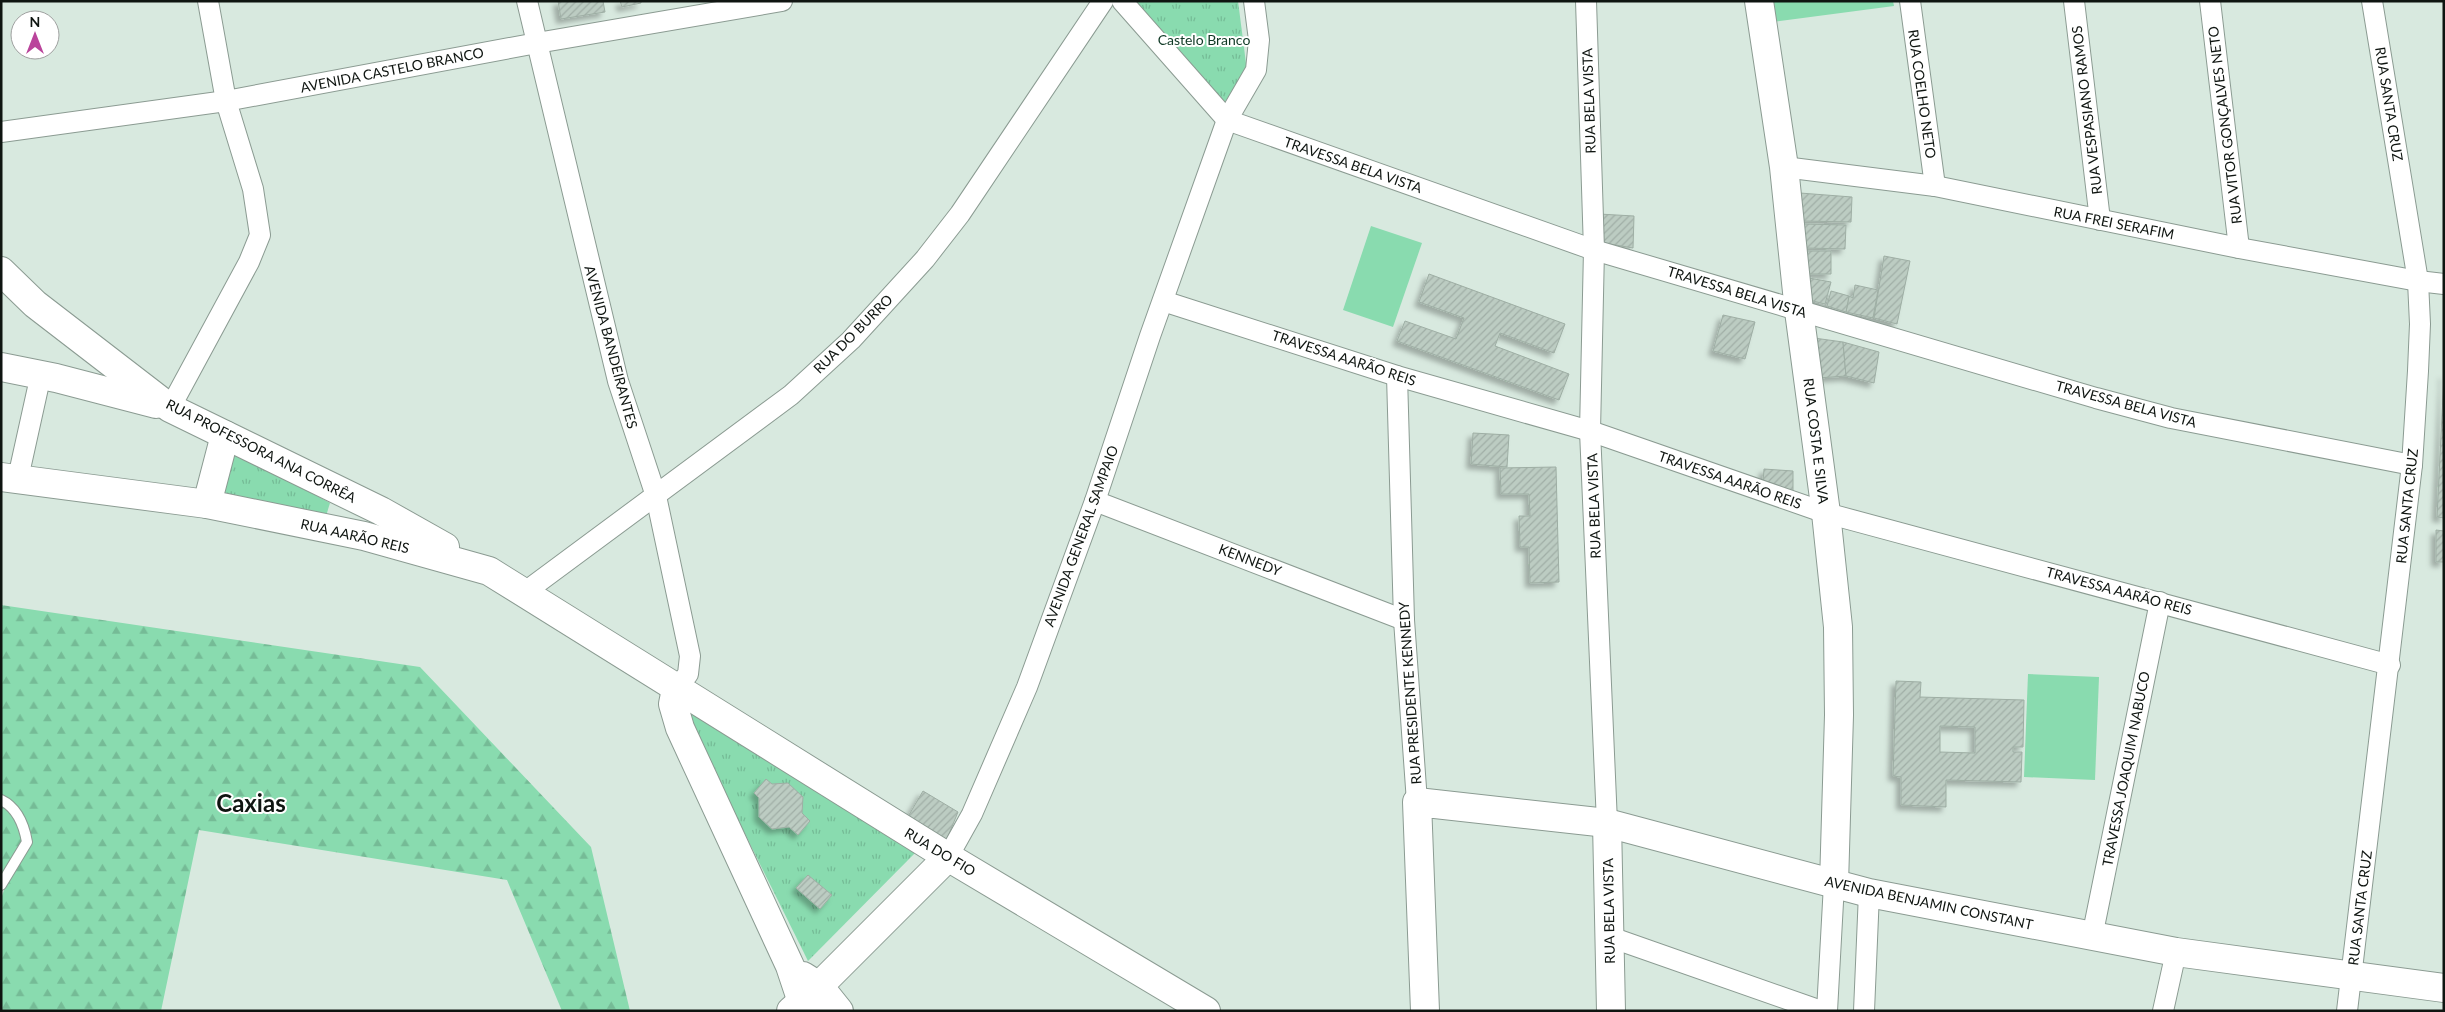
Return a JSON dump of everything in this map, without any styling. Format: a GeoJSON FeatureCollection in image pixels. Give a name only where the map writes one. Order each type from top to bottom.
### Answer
{"type":"FeatureCollection","features":[{"type":"Feature","properties":{"kind":"street"},"geometry":{"type":"LineString","coordinates":[[1,367],[41,374],[170,408],[249,262],[260,235],[253,189],[226,101],[208,1]]}},
{"type":"Feature","properties":{"kind":"street","name":"AVENIDA BANDEIRANTES"},"geometry":{"type":"LineString","coordinates":[[527,1],[618,381],[656,496],[690,656],[688,674],[676,689]]}},
{"type":"Feature","properties":{"kind":"street","name":"AVENIDA CASTELO BRANCO"},"geometry":{"type":"LineString","coordinates":[[1,132],[226,101],[536,43],[782,1]]}},
{"type":"Feature","properties":{"kind":"street","name":"RUA DO BURRO"},"geometry":{"type":"LineString","coordinates":[[525,592],[791,395],[851,340],[925,259],[993,167],[1103,1]]}},
{"type":"Feature","properties":{"kind":"street","name":"TRAVESSA BELA VISTA"},"geometry":{"type":"LineString","coordinates":[[1122,1],[1227,120],[1594,250],[2096,398],[2171,418],[2412,465]]}},
{"type":"Feature","properties":{"kind":"street","name":"AVENIDA GENERAL SAMPAIO"},"geometry":{"type":"LineString","coordinates":[[805,1003],[948,857],[984,788],[1027,687],[1095,501],[1227,120],[1256,70],[1259,40],[1254,1]]}},
{"type":"Feature","properties":{"kind":"street","name":"RUA BELA VISTA"},"geometry":{"type":"LineString","coordinates":[[1586,1],[1594,250],[1590,432],[1607,823],[1611,1011]]}},
{"type":"Feature","properties":{"kind":"street","name":"RUA COSTA E SILVA"},"geometry":{"type":"LineString","coordinates":[[1759,1],[1784,166],[1799,311],[1826,513],[1838,627],[1839,670],[1834,884]]}},
{"type":"Feature","properties":{"kind":"street","name":"RUA COELHO NETO"},"geometry":{"type":"LineString","coordinates":[[1910,1],[1935,186]]}},
{"type":"Feature","properties":{"kind":"street","name":"RUA VESPASIANO RAMOS"},"geometry":{"type":"LineString","coordinates":[[2074,1],[2100,220]]}},
{"type":"Feature","properties":{"kind":"street","name":"RUA VITOR GONÇALVES NETO"},"geometry":{"type":"LineString","coordinates":[[2210,1],[2239,248]]}},
{"type":"Feature","properties":{"kind":"street","name":"RUA SANTA CRUZ"},"geometry":{"type":"LineString","coordinates":[[2348,1011],[2412,465],[2418,371],[2418,281],[2372,1]]}},
{"type":"Feature","properties":{"kind":"street","name":"RUA FREI SERAFIM"},"geometry":{"type":"LineString","coordinates":[[1784,166],[1935,186],[2239,248],[2418,281],[2444,284]]}},
{"type":"Feature","properties":{"kind":"street","name":"RUA PROFESSORA ANA CORRÊA"},"geometry":{"type":"LineString","coordinates":[[1,271],[35,304],[170,408],[381,511],[489,571]]}},
{"type":"Feature","properties":{"kind":"street","name":"TRAVESSA AARÃO REIS"},"geometry":{"type":"LineString","coordinates":[[1163,301],[1397,376],[1590,432],[1826,513],[2390,665]]}},
{"type":"Feature","properties":{"kind":"street"},"geometry":{"type":"LineString","coordinates":[[10,477],[41,374]]}},
{"type":"Feature","properties":{"kind":"street","name":"RUA PRESIDENTE KENNEDY"},"geometry":{"type":"LineString","coordinates":[[1397,376],[1404,620],[1417,802],[1425,1011]]}},
{"type":"Feature","properties":{"kind":"street"},"geometry":{"type":"LineString","coordinates":[[207,504],[225,435]]}},
{"type":"Feature","properties":{"kind":"street","name":"RUA AARÃO REIS"},"geometry":{"type":"LineString","coordinates":[[10,477],[207,504],[364,536],[489,571],[676,689]]}},
{"type":"Feature","properties":{"kind":"street","name":"KENNEDY"},"geometry":{"type":"LineString","coordinates":[[1095,501],[1404,620]]}},
{"type":"Feature","properties":{"kind":"street","name":"TRAVESSA JOAQUIM NABUCO"},"geometry":{"type":"LineString","coordinates":[[2092,937],[2160,602]]}},
{"type":"Feature","properties":{"kind":"street"},"geometry":{"type":"LineString","coordinates":[[676,689],[673,704],[680,728],[790,966],[805,1003],[839,1011]]}},
{"type":"Feature","properties":{"kind":"street","name":"RUA DO FIO"},"geometry":{"type":"LineString","coordinates":[[676,689],[948,857],[1206,1011]]}},
{"type":"Feature","properties":{"kind":"street","name":"AVENIDA BENJAMIN CONSTANT"},"geometry":{"type":"LineString","coordinates":[[1417,802],[1607,823],[1869,893],[2092,937],[2176,952],[2444,988]]}},
{"type":"Feature","properties":{"kind":"street"},"geometry":{"type":"LineString","coordinates":[[1827,1011],[1834,884]]}},
{"type":"Feature","properties":{"kind":"street"},"geometry":{"type":"LineString","coordinates":[[1864,1011],[1869,893]]}},
{"type":"Feature","properties":{"kind":"street"},"geometry":{"type":"LineString","coordinates":[[1610,937],[1821,1011]]}},
{"type":"Feature","properties":{"kind":"street"},"geometry":{"type":"LineString","coordinates":[[2163,1011],[2176,952]]}},
{"type":"Feature","properties":{"kind":"lane"},"geometry":{"type":"LineString","coordinates":[[1,800],[10,804],[24,824],[27,842],[1,885]]}},
{"type":"Feature","properties":{"kind":"green space","name":"Castelo Branco"},"geometry":{"type":"Polygon","coordinates":[[[1126,1],[1238,1],[1247,71],[1219,110],[1126,1]]]}},
{"type":"Feature","properties":{"kind":"green space"},"geometry":{"type":"Polygon","coordinates":[[[1769,1],[1893,1],[1894,6],[1773,22],[1769,1]]]}},
{"type":"Feature","properties":{"kind":"green space"},"geometry":{"type":"Polygon","coordinates":[[[1371,226],[1422,243],[1393,327],[1343,310],[1371,226]]]}},
{"type":"Feature","properties":{"kind":"green space"},"geometry":{"type":"Polygon","coordinates":[[[231,448],[330,503],[326,516],[220,498],[231,448]]]}},
{"type":"Feature","properties":{"kind":"green space"},"geometry":{"type":"Polygon","coordinates":[[[1,605],[420,667],[591,847],[630,1011],[562,1011],[507,880],[199,830],[161,1011],[1,1011],[1,899],[5,887],[1,866],[1,605]]]}},
{"type":"Feature","properties":{"kind":"green space"},"geometry":{"type":"Polygon","coordinates":[[[2028,674],[2099,677],[2095,780],[2024,777],[2028,674]]]}},
{"type":"Feature","properties":{"kind":"green space"},"geometry":{"type":"Polygon","coordinates":[[[680,703],[917,851],[808,961],[680,703]]]}},
{"type":"Feature","properties":{"kind":"building"},"geometry":{"type":"Polygon","coordinates":[[[558,1],[603,1],[605,12],[561,19],[558,1]]]}},
{"type":"Feature","properties":{"kind":"building"},"geometry":{"type":"Polygon","coordinates":[[[620,1],[641,1],[641,3],[622,7],[620,1]]]}},
{"type":"Feature","properties":{"kind":"building"},"geometry":{"type":"Polygon","coordinates":[[[1800,193],[1852,197],[1851,222],[1802,221],[1800,193]]]}},
{"type":"Feature","properties":{"kind":"building"},"geometry":{"type":"Polygon","coordinates":[[[1599,214],[1634,216],[1633,248],[1598,242],[1599,214]]]}},
{"type":"Feature","properties":{"kind":"building"},"geometry":{"type":"Polygon","coordinates":[[[1803,224],[1846,225],[1845,249],[1805,248],[1803,224]]]}},
{"type":"Feature","properties":{"kind":"building"},"geometry":{"type":"Polygon","coordinates":[[[1806,251],[1831,251],[1831,274],[1807,274],[1806,251]]]}},
{"type":"Feature","properties":{"kind":"building"},"geometry":{"type":"Polygon","coordinates":[[[1884,256],[1910,261],[1897,324],[1874,318],[1884,256]]]}},
{"type":"Feature","properties":{"kind":"building"},"geometry":{"type":"Polygon","coordinates":[[[1429,274],[1565,324],[1554,353],[1500,333],[1495,346],[1569,374],[1559,400],[1397,341],[1405,321],[1456,339],[1464,318],[1419,302],[1429,274]]]}},
{"type":"Feature","properties":{"kind":"building"},"geometry":{"type":"Polygon","coordinates":[[[1809,278],[1831,282],[1825,304],[1805,299],[1809,278]]]}},
{"type":"Feature","properties":{"kind":"building"},"geometry":{"type":"Polygon","coordinates":[[[1855,285],[1878,290],[1873,318],[1846,312],[1849,296],[1853,298],[1855,285]]]}},
{"type":"Feature","properties":{"kind":"building"},"geometry":{"type":"Polygon","coordinates":[[[1831,291],[1849,296],[1846,312],[1827,306],[1831,291]]]}},
{"type":"Feature","properties":{"kind":"building"},"geometry":{"type":"Polygon","coordinates":[[[1723,315],[1755,322],[1745,359],[1713,351],[1723,315]]]}},
{"type":"Feature","properties":{"kind":"building"},"geometry":{"type":"Polygon","coordinates":[[[1814,338],[1843,342],[1846,376],[1818,378],[1814,338]]]}},
{"type":"Feature","properties":{"kind":"building"},"geometry":{"type":"Polygon","coordinates":[[[1843,342],[1879,352],[1874,383],[1846,376],[1843,342]]]}},
{"type":"Feature","properties":{"kind":"building"},"geometry":{"type":"Polygon","coordinates":[[[2444,374],[2444,518],[2437,517],[2444,374]]]}},
{"type":"Feature","properties":{"kind":"building"},"geometry":{"type":"Polygon","coordinates":[[[1473,433],[1509,435],[1507,467],[1471,464],[1473,433]]]}},
{"type":"Feature","properties":{"kind":"building"},"geometry":{"type":"Polygon","coordinates":[[[1556,467],[1559,582],[1530,583],[1529,547],[1520,547],[1519,516],[1530,516],[1529,494],[1501,494],[1500,468],[1556,467]]]}},
{"type":"Feature","properties":{"kind":"building"},"geometry":{"type":"Polygon","coordinates":[[[1764,469],[1793,471],[1793,494],[1763,482],[1764,469]]]}},
{"type":"Feature","properties":{"kind":"building"},"geometry":{"type":"Polygon","coordinates":[[[2436,530],[2444,531],[2444,562],[2436,562],[2436,530]]]}},
{"type":"Feature","properties":{"kind":"building"},"geometry":{"type":"Polygon","coordinates":[[[1896,681],[1921,682],[1920,697],[2024,700],[2023,747],[2013,747],[2013,752],[2022,752],[2021,782],[1946,780],[1946,807],[1901,805],[1901,777],[1893,776],[1896,681]],[[1940,726],[1940,752],[1975,753],[1975,727],[1940,726]]]}},
{"type":"Feature","properties":{"kind":"building"},"geometry":{"type":"Polygon","coordinates":[[[766,779],[772,784],[788,783],[803,797],[802,813],[810,821],[798,835],[789,827],[772,829],[759,817],[759,798],[754,793],[766,779]]]}},
{"type":"Feature","properties":{"kind":"building"},"geometry":{"type":"Polygon","coordinates":[[[923,791],[958,812],[946,841],[906,820],[923,791]]]}},
{"type":"Feature","properties":{"kind":"building"},"geometry":{"type":"Polygon","coordinates":[[[808,875],[832,895],[820,909],[796,888],[808,875]]]}},
{"type":"Feature","properties":{"kind":"district","name":"Caxias"},"geometry":{"type":"Point","coordinates":[251,804]}}]}
